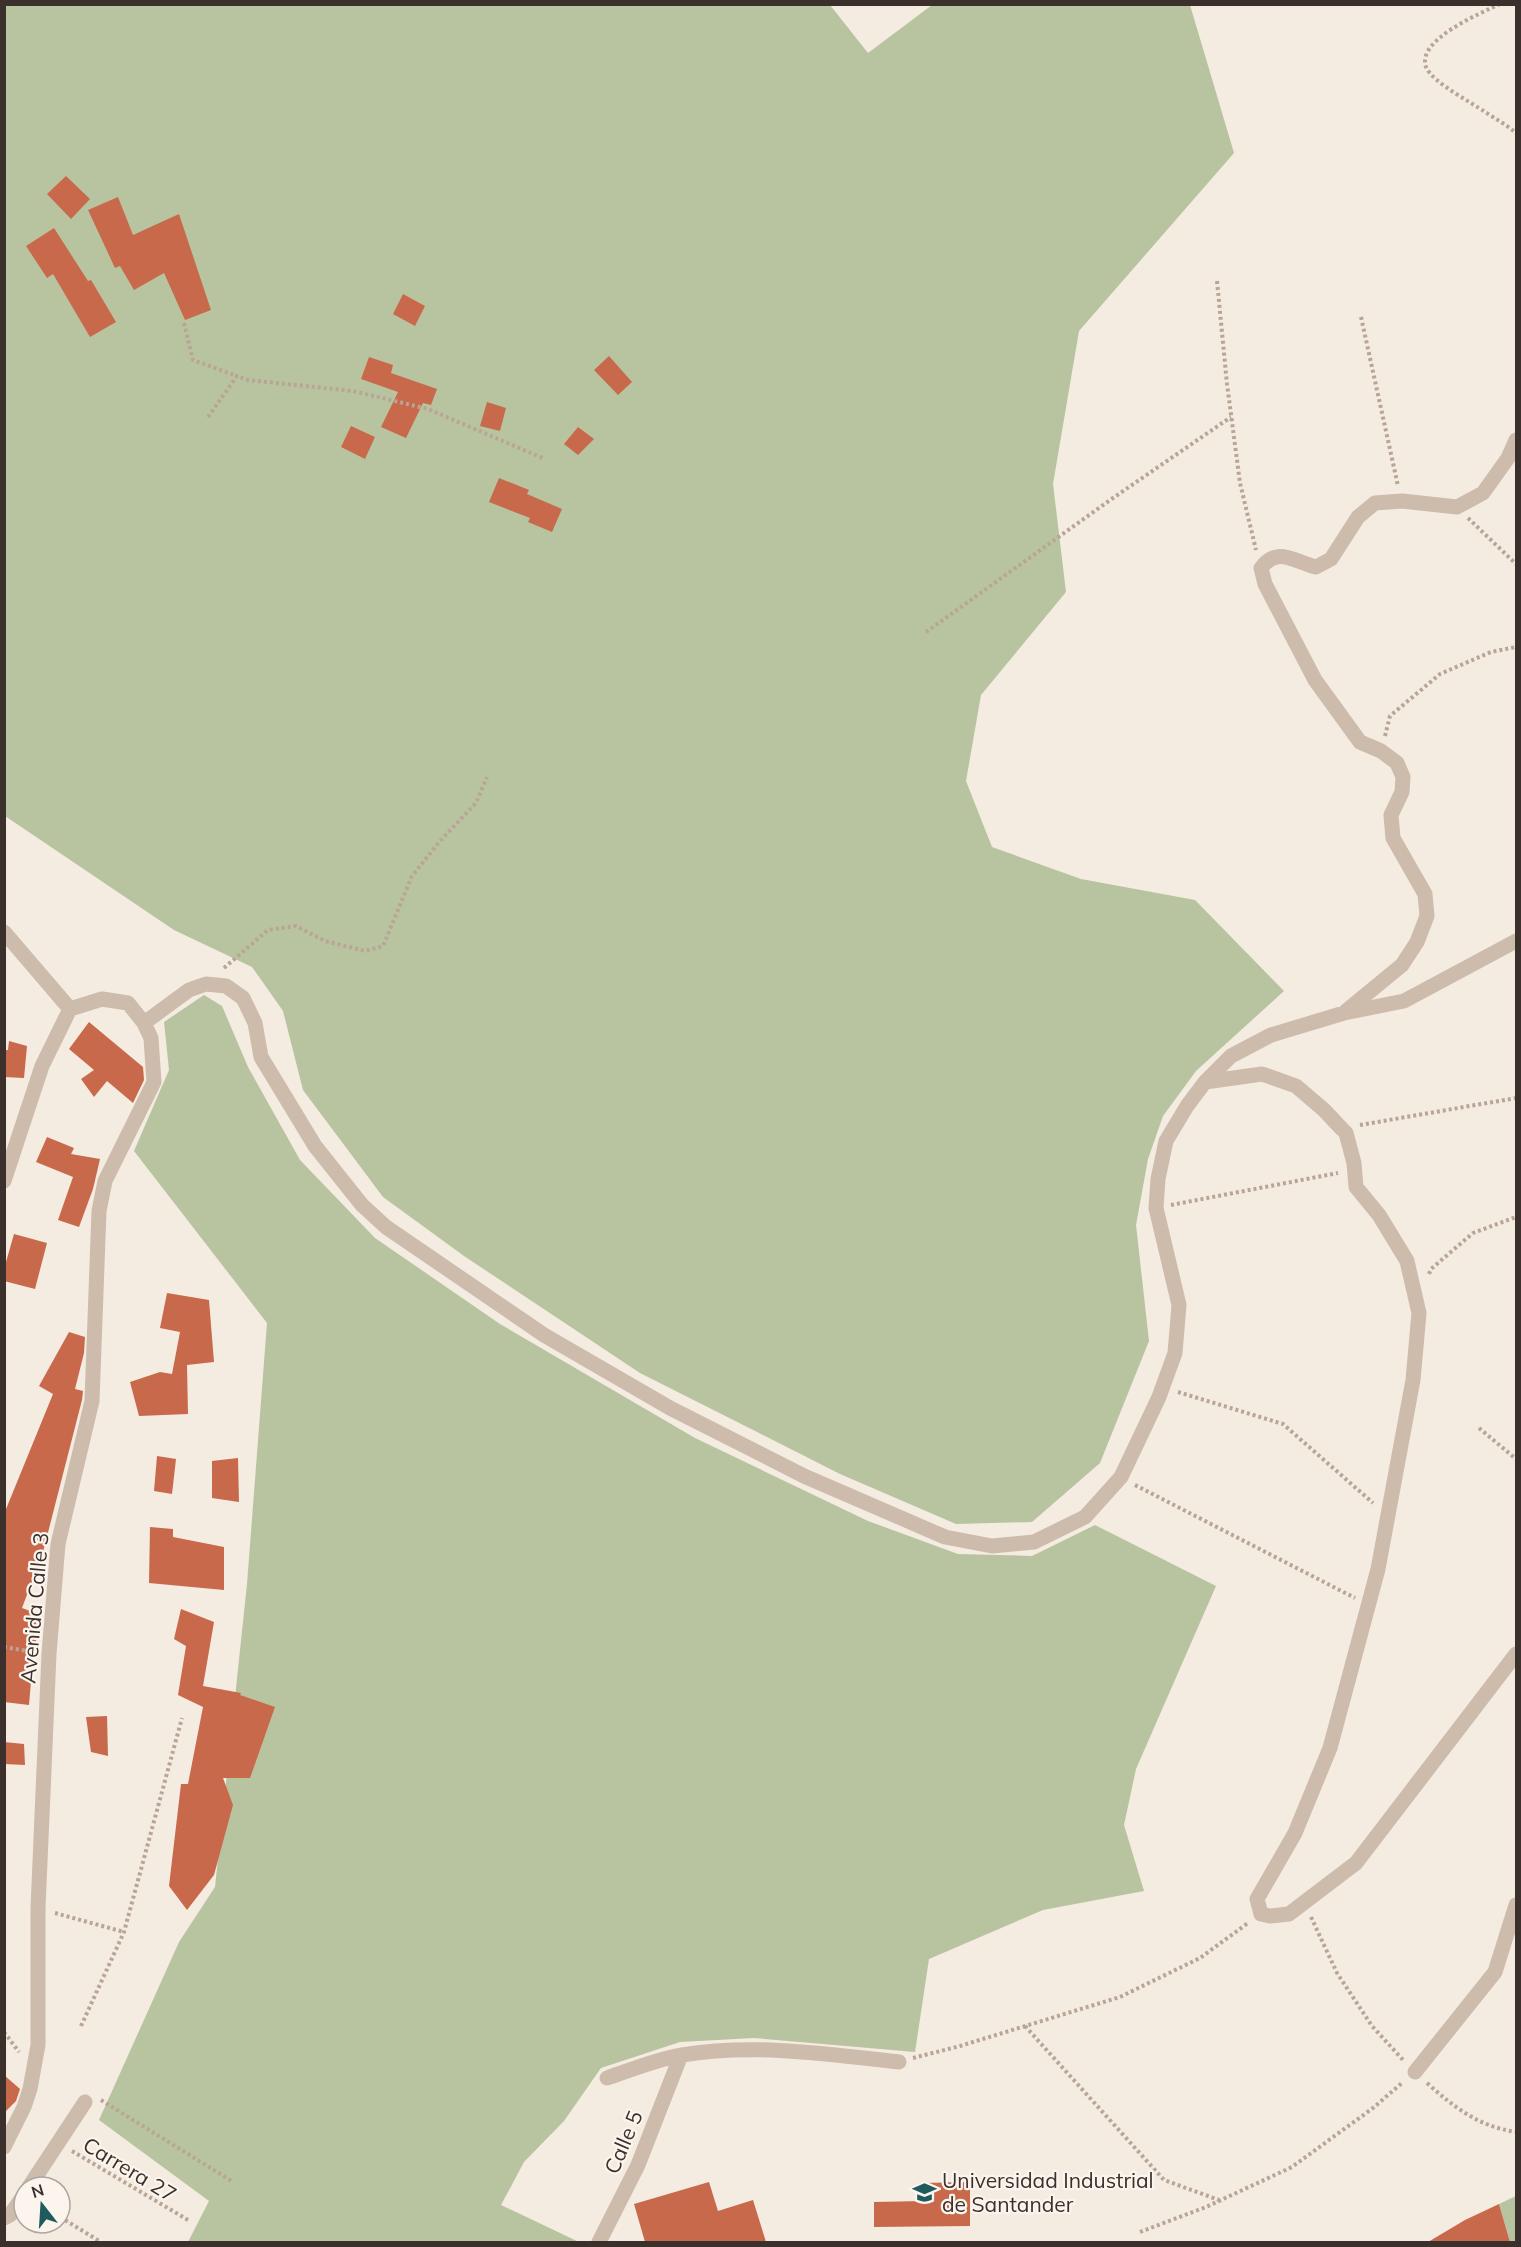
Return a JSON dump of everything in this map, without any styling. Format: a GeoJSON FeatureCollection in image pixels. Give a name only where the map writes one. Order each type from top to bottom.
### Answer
{"type":"FeatureCollection","features":[{"type":"Feature","properties":{"kind":"street"},"geometry":{"type":"LineString","coordinates":[[1344,1013],[1402,965],[1417,942],[1427,916],[1425,894],[1393,838],[1391,815],[1402,792],[1403,777],[1397,763],[1381,751],[1360,742],[1315,680],[1270,594],[1261,568],[1268,558],[1282,555],[1316,567],[1331,559],[1358,516],[1375,503],[1402,501],[1457,507],[1483,493],[1509,458],[1516,440]]}},
{"type":"Feature","properties":{"kind":"street"},"geometry":{"type":"LineString","coordinates":[[4,932],[70,1009]]}},
{"type":"Feature","properties":{"kind":"street"},"geometry":{"type":"LineString","coordinates":[[4,1181],[42,1066],[70,1009],[102,999],[128,1003],[144,1023],[189,990],[206,984],[226,986],[243,998],[255,1023],[261,1057],[315,1146],[370,1212],[386,1227],[544,1335],[670,1408],[804,1476],[945,1537],[992,1546],[1034,1542],[1085,1517],[1121,1478],[1163,1387],[1175,1353],[1179,1305],[1156,1208],[1158,1179],[1166,1141],[1205,1082],[1231,1056],[1271,1035],[1344,1013],[1404,1001],[1516,941]]}},
{"type":"Feature","properties":{"kind":"street","name":"Avenida Calle 3"},"geometry":{"type":"LineString","coordinates":[[4,2147],[24,2107],[30,2089],[38,2045],[38,1908],[49,1654],[58,1544],[92,1401],[99,1211],[105,1181],[154,1082],[152,1038],[144,1023]]}},
{"type":"Feature","properties":{"kind":"street"},"geometry":{"type":"LineString","coordinates":[[1205,1082],[1263,1074],[1296,1086],[1346,1133],[1355,1170],[1356,1187],[1378,1215],[1407,1261],[1419,1313],[1413,1380],[1368,1605],[1330,1748],[1295,1833],[1257,1899],[1260,1914],[1270,1916],[1289,1914],[1356,1863],[1516,1654]]}},
{"type":"Feature","properties":{"kind":"street"},"geometry":{"type":"LineString","coordinates":[[1415,2072],[1495,1972],[1516,1905]]}},
{"type":"Feature","properties":{"kind":"street"},"geometry":{"type":"LineString","coordinates":[[607,2078],[681,2055],[723,2051],[801,2051],[899,2061]]}},
{"type":"Feature","properties":{"kind":"street","name":"Calle 5"},"geometry":{"type":"LineString","coordinates":[[599,2242],[638,2165],[681,2055]]}},
{"type":"Feature","properties":{"kind":"street"},"geometry":{"type":"LineString","coordinates":[[37,2175],[85,2102]]}},
{"type":"Feature","properties":{"kind":"path"},"geometry":{"type":"LineString","coordinates":[[1500,4],[1457,25],[1433,43],[1427,51],[1426,66],[1431,74],[1443,84],[1516,133]]}},
{"type":"Feature","properties":{"kind":"path"},"geometry":{"type":"LineString","coordinates":[[1217,281],[1240,483],[1261,568]]}},
{"type":"Feature","properties":{"kind":"path"},"geometry":{"type":"LineString","coordinates":[[1361,317],[1402,501]]}},
{"type":"Feature","properties":{"kind":"path"},"geometry":{"type":"LineString","coordinates":[[184,323],[194,360],[248,380],[353,391],[428,409],[545,459]]}},
{"type":"Feature","properties":{"kind":"path"},"geometry":{"type":"LineString","coordinates":[[208,417],[237,376]]}},
{"type":"Feature","properties":{"kind":"path"},"geometry":{"type":"LineString","coordinates":[[926,632],[1231,417]]}},
{"type":"Feature","properties":{"kind":"path"},"geometry":{"type":"LineString","coordinates":[[1457,507],[1516,564]]}},
{"type":"Feature","properties":{"kind":"path"},"geometry":{"type":"LineString","coordinates":[[1381,751],[1390,716],[1440,674],[1491,652],[1516,647]]}},
{"type":"Feature","properties":{"kind":"path"},"geometry":{"type":"LineString","coordinates":[[206,984],[268,930],[296,926],[325,941],[365,951],[383,945],[412,876],[440,841],[476,803],[487,777]]}},
{"type":"Feature","properties":{"kind":"path"},"geometry":{"type":"LineString","coordinates":[[1341,1128],[1516,1098]]}},
{"type":"Feature","properties":{"kind":"path"},"geometry":{"type":"LineString","coordinates":[[1156,1208],[1355,1170]]}},
{"type":"Feature","properties":{"kind":"path"},"geometry":{"type":"LineString","coordinates":[[1416,1303],[1431,1269],[1473,1233],[1516,1217]]}},
{"type":"Feature","properties":{"kind":"path"},"geometry":{"type":"LineString","coordinates":[[1163,1387],[1283,1424],[1387,1515]]}},
{"type":"Feature","properties":{"kind":"path"},"geometry":{"type":"LineString","coordinates":[[1479,1428],[1516,1458]]}},
{"type":"Feature","properties":{"kind":"path"},"geometry":{"type":"LineString","coordinates":[[1121,1478],[1368,1605]]}},
{"type":"Feature","properties":{"kind":"path"},"geometry":{"type":"LineString","coordinates":[[4,1647],[19,1650]]}},
{"type":"Feature","properties":{"kind":"path"},"geometry":{"type":"LineString","coordinates":[[81,2026],[124,1932],[182,1718]]}},
{"type":"Feature","properties":{"kind":"path"},"geometry":{"type":"LineString","coordinates":[[1304,1904],[1337,1973],[1372,2026],[1415,2072],[1455,2108],[1475,2120],[1516,2132]]}},
{"type":"Feature","properties":{"kind":"path"},"geometry":{"type":"LineString","coordinates":[[38,1908],[124,1932]]}},
{"type":"Feature","properties":{"kind":"path"},"geometry":{"type":"LineString","coordinates":[[899,2061],[960,2046],[1120,1997],[1200,1958],[1260,1914]]}},
{"type":"Feature","properties":{"kind":"path"},"geometry":{"type":"LineString","coordinates":[[1025,2026],[1164,2180],[1219,2201]]}},
{"type":"Feature","properties":{"kind":"path"},"geometry":{"type":"LineString","coordinates":[[1140,2232],[1219,2201],[1292,2167],[1373,2108],[1415,2072]]}},
{"type":"Feature","properties":{"kind":"path"},"geometry":{"type":"LineString","coordinates":[[85,2102],[101,2100],[233,2182]]}},
{"type":"Feature","properties":{"kind":"path","name":"Carrera 27"},"geometry":{"type":"LineString","coordinates":[[58,2143],[188,2220]]}},
{"type":"Feature","properties":{"kind":"path"},"geometry":{"type":"LineString","coordinates":[[72,2224],[100,2242]]}},
{"type":"Feature","properties":{"kind":"green space"},"geometry":{"type":"Polygon","coordinates":[[[4,5],[830,5],[868,53],[932,5],[1190,5],[1234,153],[1079,331],[1053,484],[1066,592],[981,695],[966,781],[992,847],[1081,879],[1195,900],[1284,991],[1196,1071],[1163,1116],[1148,1159],[1136,1225],[1149,1341],[1100,1463],[1032,1522],[956,1524],[840,1474],[640,1373],[464,1256],[383,1197],[303,1090],[283,1011],[252,967],[174,930],[5,816],[4,5]]]}},
{"type":"Feature","properties":{"kind":"green space"},"geometry":{"type":"Polygon","coordinates":[[[204,995],[222,1006],[248,1067],[300,1160],[375,1238],[500,1324],[695,1438],[868,1521],[958,1554],[1032,1556],[1095,1525],[1216,1586],[1136,1769],[1124,1825],[1144,1891],[1043,1910],[929,1959],[915,2052],[754,2038],[680,2042],[601,2068],[564,2121],[524,2162],[501,2205],[579,2242],[188,2242],[209,2201],[99,2120],[179,1942],[215,1887],[247,1584],[267,1323],[134,1151],[169,1070],[164,1022],[204,995]]]}},
{"type":"Feature","properties":{"kind":"green space"},"geometry":{"type":"Polygon","coordinates":[[[1516,2196],[1516,2242],[1510,2242],[1499,2204],[1516,2196]]]}},
{"type":"Feature","properties":{"kind":"building"},"geometry":{"type":"Polygon","coordinates":[[[66,176],[90,199],[71,219],[47,194],[66,176]]]}},
{"type":"Feature","properties":{"kind":"building"},"geometry":{"type":"Polygon","coordinates":[[[118,197],[133,235],[179,214],[211,310],[185,320],[164,273],[134,290],[120,266],[115,268],[88,210],[118,197]]]}},
{"type":"Feature","properties":{"kind":"building"},"geometry":{"type":"Polygon","coordinates":[[[54,228],[88,281],[91,280],[116,322],[90,337],[53,274],[47,278],[26,246],[54,228]]]}},
{"type":"Feature","properties":{"kind":"building"},"geometry":{"type":"Polygon","coordinates":[[[403,294],[425,306],[415,326],[393,314],[403,294]]]}},
{"type":"Feature","properties":{"kind":"building"},"geometry":{"type":"Polygon","coordinates":[[[609,356],[632,382],[618,395],[594,370],[609,356]]]}},
{"type":"Feature","properties":{"kind":"building"},"geometry":{"type":"Polygon","coordinates":[[[369,357],[393,365],[391,373],[437,389],[431,405],[423,403],[406,438],[381,427],[398,392],[361,379],[369,357]]]}},
{"type":"Feature","properties":{"kind":"building"},"geometry":{"type":"Polygon","coordinates":[[[487,402],[506,408],[500,431],[480,426],[487,402]]]}},
{"type":"Feature","properties":{"kind":"building"},"geometry":{"type":"Polygon","coordinates":[[[351,426],[375,437],[365,459],[341,447],[351,426]]]}},
{"type":"Feature","properties":{"kind":"building"},"geometry":{"type":"Polygon","coordinates":[[[578,427],[594,439],[578,455],[564,444],[578,427]]]}},
{"type":"Feature","properties":{"kind":"building"},"geometry":{"type":"Polygon","coordinates":[[[499,478],[529,490],[527,494],[562,509],[552,532],[528,522],[530,518],[489,502],[499,478]]]}},
{"type":"Feature","properties":{"kind":"building"},"geometry":{"type":"Polygon","coordinates":[[[89,1022],[143,1067],[144,1080],[133,1103],[107,1081],[94,1097],[81,1079],[94,1070],[69,1049],[89,1022]]]}},
{"type":"Feature","properties":{"kind":"building"},"geometry":{"type":"Polygon","coordinates":[[[9,1041],[27,1046],[24,1078],[4,1077],[4,1050],[8,1050],[9,1041]]]}},
{"type":"Feature","properties":{"kind":"building"},"geometry":{"type":"Polygon","coordinates":[[[47,1137],[74,1148],[71,1154],[100,1159],[93,1189],[79,1227],[58,1220],[73,1177],[36,1162],[47,1137]]]}},
{"type":"Feature","properties":{"kind":"building"},"geometry":{"type":"Polygon","coordinates":[[[14,1234],[47,1243],[35,1289],[4,1281],[4,1269],[14,1234]]]}},
{"type":"Feature","properties":{"kind":"building"},"geometry":{"type":"Polygon","coordinates":[[[167,1293],[209,1300],[214,1362],[187,1365],[188,1414],[139,1416],[130,1382],[160,1372],[172,1374],[180,1332],[160,1328],[167,1293]]]}},
{"type":"Feature","properties":{"kind":"building"},"geometry":{"type":"Polygon","coordinates":[[[69,1332],[85,1337],[84,1353],[75,1389],[83,1391],[43,1552],[22,1608],[36,1613],[36,1645],[34,1645],[29,1705],[4,1702],[4,1514],[53,1394],[39,1386],[69,1332]]]}},
{"type":"Feature","properties":{"kind":"building"},"geometry":{"type":"Polygon","coordinates":[[[157,1456],[176,1459],[172,1494],[154,1491],[157,1456]]]}},
{"type":"Feature","properties":{"kind":"building"},"geometry":{"type":"Polygon","coordinates":[[[238,1458],[239,1502],[212,1498],[212,1461],[238,1458]]]}},
{"type":"Feature","properties":{"kind":"building"},"geometry":{"type":"Polygon","coordinates":[[[150,1527],[173,1529],[173,1537],[224,1547],[224,1590],[149,1583],[150,1527]]]}},
{"type":"Feature","properties":{"kind":"building"},"geometry":{"type":"Polygon","coordinates":[[[181,1609],[214,1622],[203,1686],[241,1693],[240,1695],[275,1707],[250,1778],[223,1778],[233,1805],[214,1875],[187,1910],[169,1886],[181,1784],[188,1784],[203,1707],[178,1695],[186,1646],[174,1639],[181,1609]]]}},
{"type":"Feature","properties":{"kind":"building"},"geometry":{"type":"Polygon","coordinates":[[[107,1716],[108,1756],[91,1752],[86,1717],[107,1716]]]}},
{"type":"Feature","properties":{"kind":"building"},"geometry":{"type":"Polygon","coordinates":[[[4,1742],[24,1744],[25,1765],[4,1764],[4,1742]]]}},
{"type":"Feature","properties":{"kind":"building"},"geometry":{"type":"Polygon","coordinates":[[[4,2075],[20,2089],[16,2101],[4,2113],[4,2075]]]}},
{"type":"Feature","properties":{"kind":"building"},"geometry":{"type":"Polygon","coordinates":[[[709,2182],[718,2211],[753,2200],[766,2242],[645,2242],[634,2204],[709,2182]]]}},
{"type":"Feature","properties":{"kind":"building"},"geometry":{"type":"Polygon","coordinates":[[[970,2182],[970,2226],[874,2227],[874,2202],[923,2201],[922,2183],[970,2182]]]}},
{"type":"Feature","properties":{"kind":"building"},"geometry":{"type":"Polygon","coordinates":[[[1499,2204],[1510,2242],[1428,2242],[1465,2220],[1499,2204]]]}},
{"type":"Feature","properties":{"kind":"place","name":"Universidad Industrial de Santander"},"geometry":{"type":"Point","coordinates":[924,2192]}}]}
